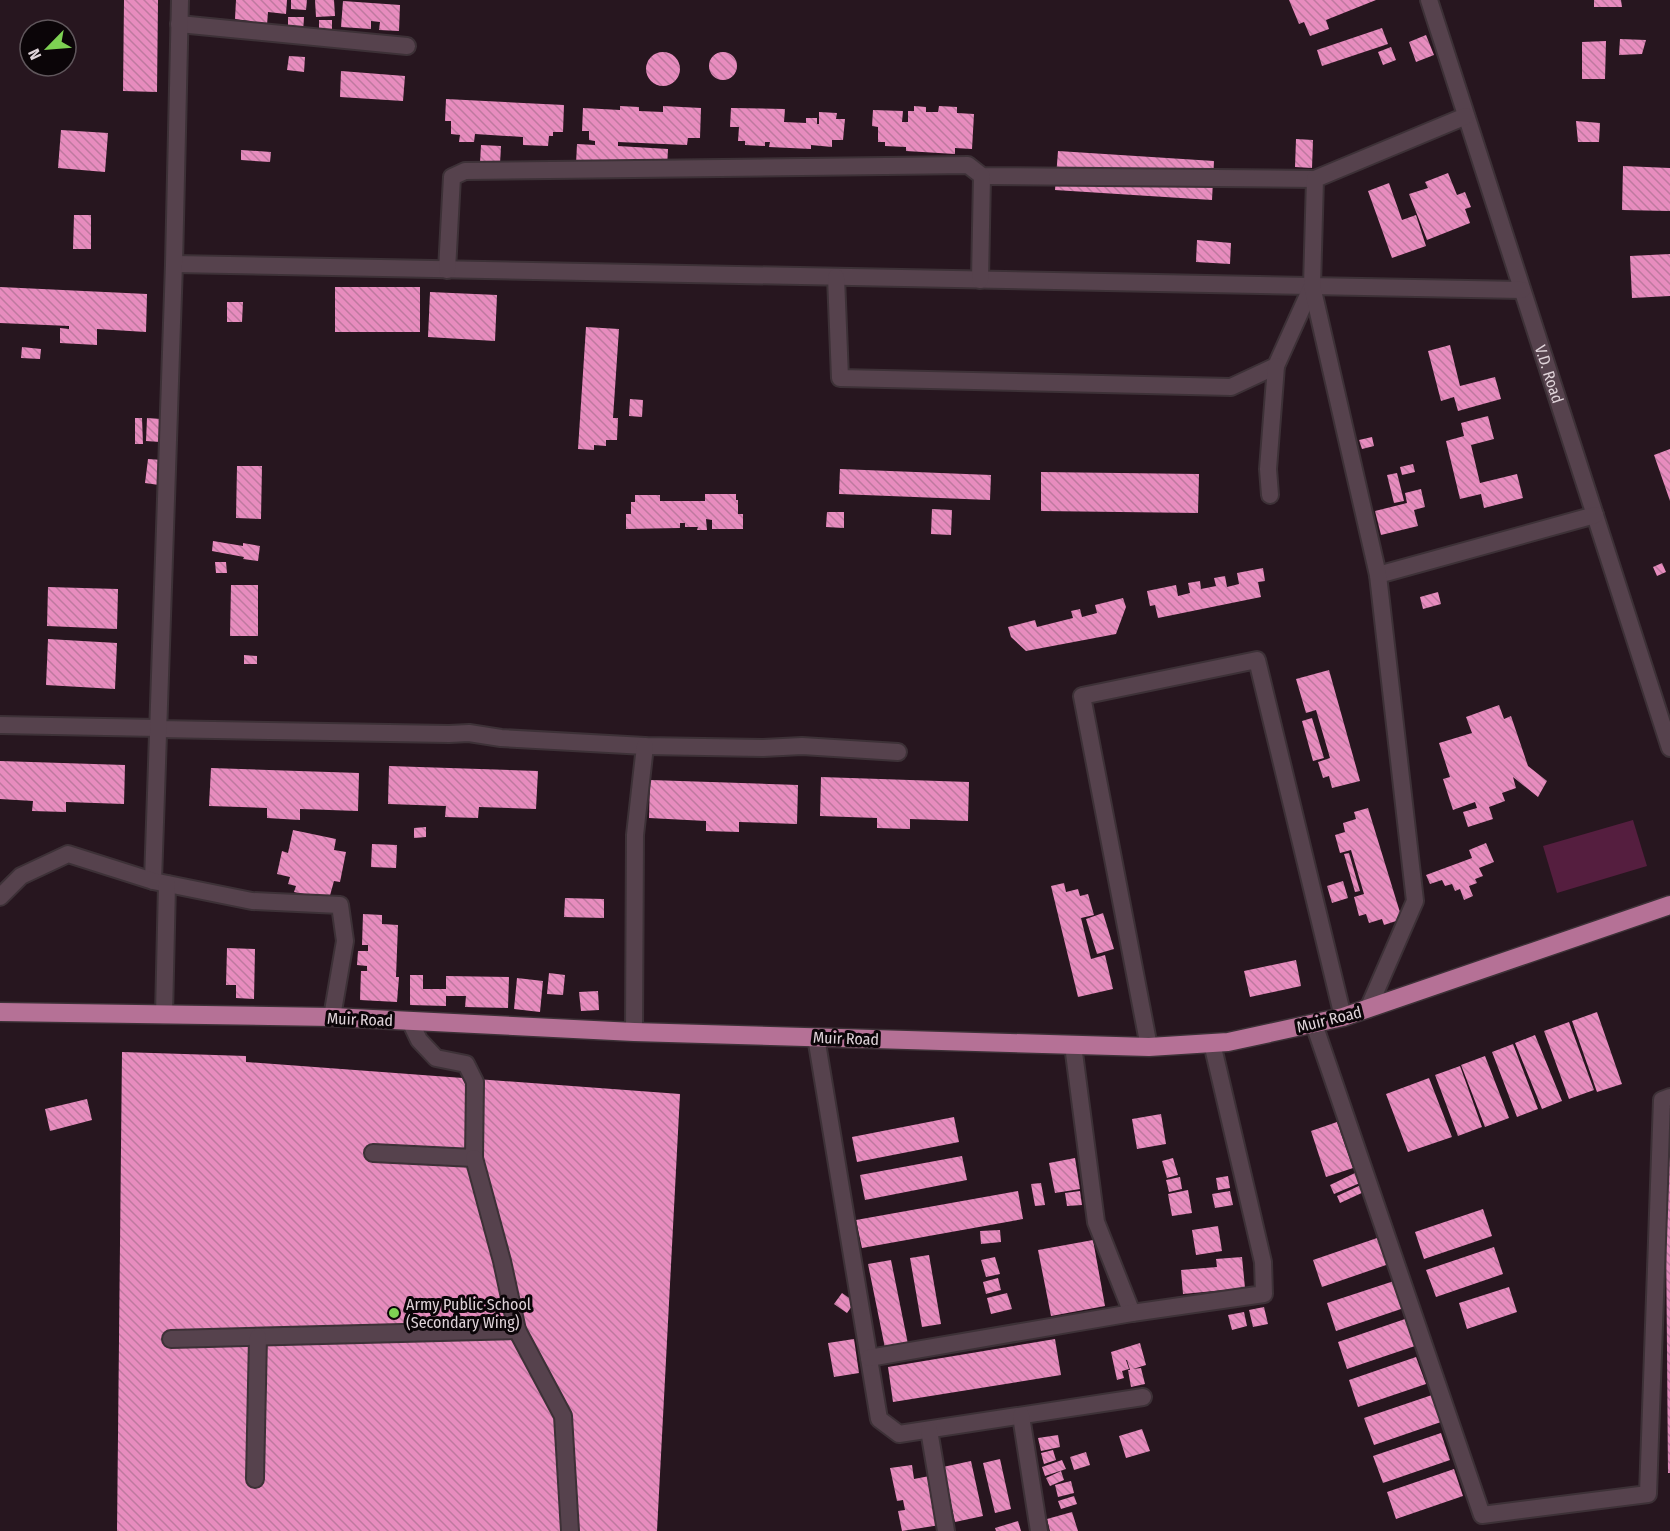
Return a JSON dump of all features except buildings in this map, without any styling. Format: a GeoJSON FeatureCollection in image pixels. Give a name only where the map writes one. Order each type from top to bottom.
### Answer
{"type":"FeatureCollection","features":[{"type":"Feature","properties":{"kind":"main road","name":"Muir Road"},"geometry":{"type":"LineString","coordinates":[[0,1012],[332,1017],[634,1032],[1149,1047],[1228,1042],[1343,1017],[1670,905]]}},
{"type":"Feature","properties":{"kind":"street"},"geometry":{"type":"LineString","coordinates":[[164,1015],[158,729],[174,264],[180,0]]}},
{"type":"Feature","properties":{"kind":"street","name":"V.D. Road"},"geometry":{"type":"LineString","coordinates":[[1429,0],[1670,748]]}},
{"type":"Feature","properties":{"kind":"street"},"geometry":{"type":"LineString","coordinates":[[179,24],[407,46]]}},
{"type":"Feature","properties":{"kind":"street"},"geometry":{"type":"LineString","coordinates":[[447,270],[452,177],[465,171],[968,165],[982,176],[1315,179],[1466,116]]}},
{"type":"Feature","properties":{"kind":"street"},"geometry":{"type":"LineString","coordinates":[[980,280],[982,176]]}},
{"type":"Feature","properties":{"kind":"street"},"geometry":{"type":"LineString","coordinates":[[1315,179],[1312,286],[1378,575],[1415,901],[1368,1009]]}},
{"type":"Feature","properties":{"kind":"street"},"geometry":{"type":"LineString","coordinates":[[174,264],[1522,290]]}},
{"type":"Feature","properties":{"kind":"street"},"geometry":{"type":"LineString","coordinates":[[836,277],[840,378],[1231,387],[1276,366]]}},
{"type":"Feature","properties":{"kind":"street"},"geometry":{"type":"LineString","coordinates":[[1270,495],[1268,469],[1276,366],[1312,286]]}},
{"type":"Feature","properties":{"kind":"street"},"geometry":{"type":"LineString","coordinates":[[1378,575],[1595,515]]}},
{"type":"Feature","properties":{"kind":"street"},"geometry":{"type":"LineString","coordinates":[[1149,1047],[1082,696],[1257,660],[1343,1017]]}},
{"type":"Feature","properties":{"kind":"street"},"geometry":{"type":"LineString","coordinates":[[0,724],[158,729],[469,733],[501,738],[645,746],[763,748],[802,746],[898,752]]}},
{"type":"Feature","properties":{"kind":"street"},"geometry":{"type":"LineString","coordinates":[[634,1032],[635,835],[645,746]]}},
{"type":"Feature","properties":{"kind":"street"},"geometry":{"type":"LineString","coordinates":[[0,897],[21,876],[68,854],[160,883],[252,901],[340,905],[345,941],[332,1017]]}},
{"type":"Feature","properties":{"kind":"street"},"geometry":{"type":"LineString","coordinates":[[411,1021],[419,1040],[436,1058],[466,1064],[475,1082],[474,1158],[502,1262],[517,1330],[563,1416],[570,1531]]}},
{"type":"Feature","properties":{"kind":"street"},"geometry":{"type":"LineString","coordinates":[[1314,1024],[1482,1515],[1648,1494],[1662,1100],[1670,1097]]}},
{"type":"Feature","properties":{"kind":"street"},"geometry":{"type":"LineString","coordinates":[[816,1037],[879,1419],[898,1434],[1143,1397]]}},
{"type":"Feature","properties":{"kind":"street"},"geometry":{"type":"LineString","coordinates":[[869,1358],[1132,1313],[1264,1294],[1263,1262],[1212,1043]]}},
{"type":"Feature","properties":{"kind":"street"},"geometry":{"type":"LineString","coordinates":[[1073,1044],[1096,1222],[1132,1313]]}},
{"type":"Feature","properties":{"kind":"street"},"geometry":{"type":"LineString","coordinates":[[373,1153],[474,1158]]}},
{"type":"Feature","properties":{"kind":"street"},"geometry":{"type":"LineString","coordinates":[[171,1339],[517,1330]]}},
{"type":"Feature","properties":{"kind":"street"},"geometry":{"type":"LineString","coordinates":[[255,1479],[258,1337]]}},
{"type":"Feature","properties":{"kind":"street"},"geometry":{"type":"LineString","coordinates":[[1021,1416],[1039,1531]]}},
{"type":"Feature","properties":{"kind":"street"},"geometry":{"type":"LineString","coordinates":[[929,1430],[946,1531]]}},
{"type":"Feature","properties":{"kind":"shaded area"},"geometry":{"type":"Polygon","coordinates":[[[1633,820],[1647,866],[1557,893],[1543,846],[1633,820]]]}},
{"type":"Feature","properties":{"kind":"place","name":"Army Public School (Secondary Wing)"},"geometry":{"type":"Point","coordinates":[394,1313]}}]}
